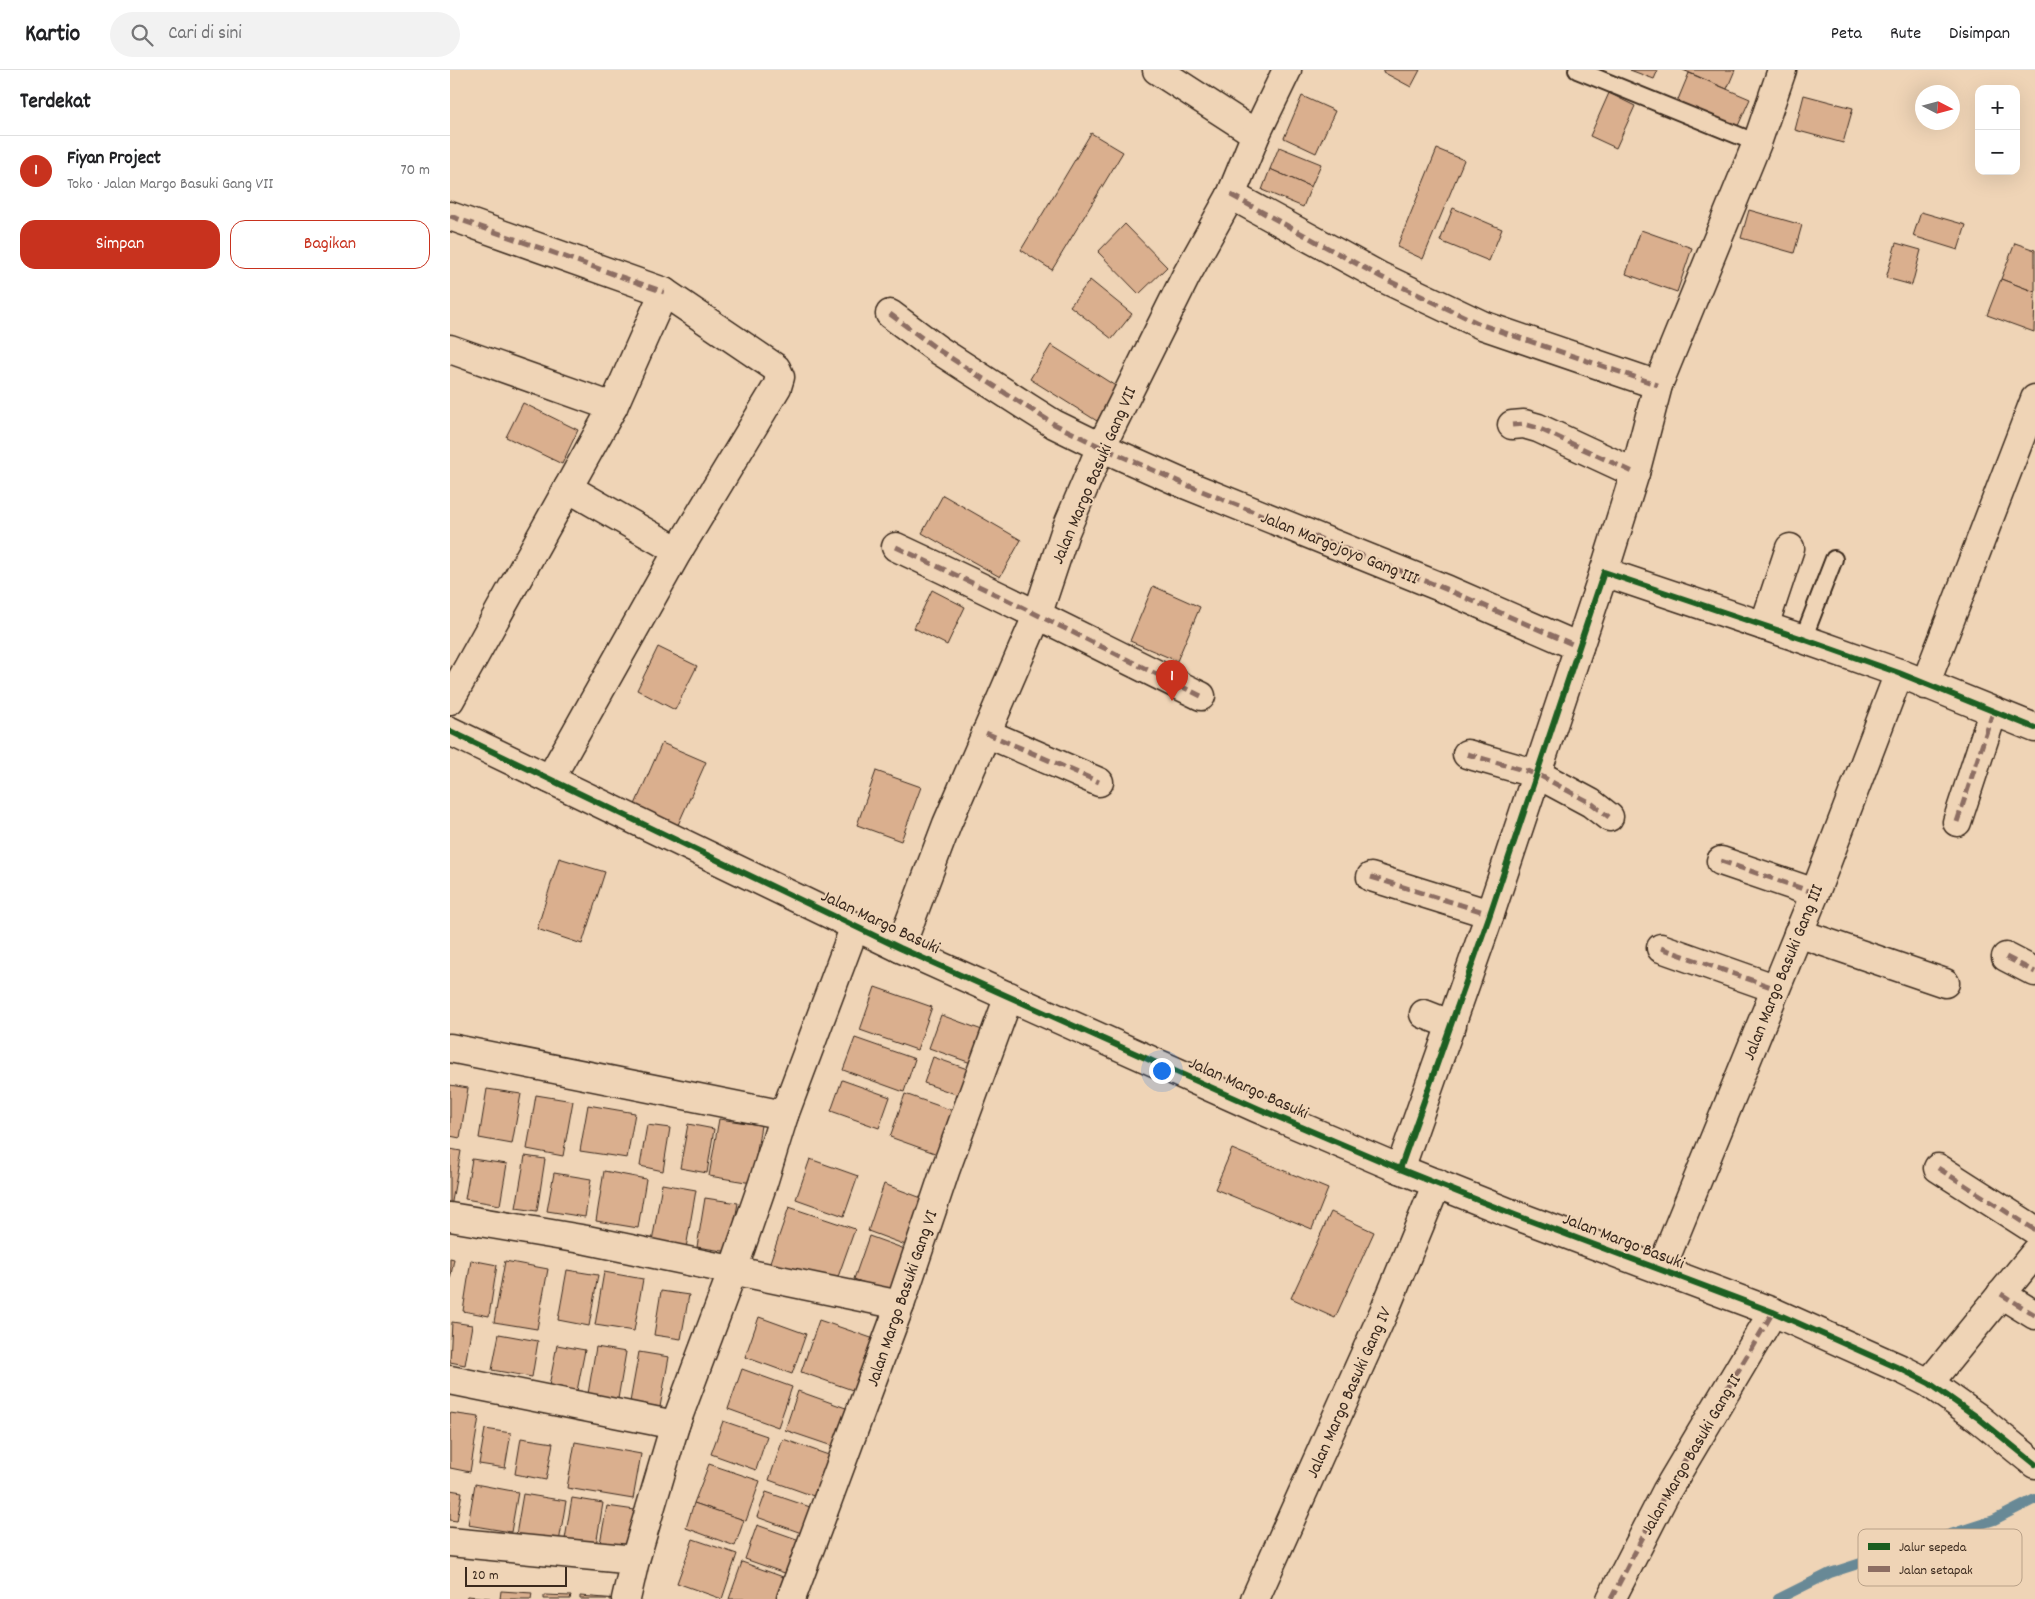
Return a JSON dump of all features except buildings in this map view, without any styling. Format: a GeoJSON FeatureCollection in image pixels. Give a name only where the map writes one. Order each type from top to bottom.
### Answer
{"type":"FeatureCollection","features":[{"type":"Feature","properties":{"kind":"street"},"geometry":{"type":"LineString","coordinates":[[1157,70],[1256,134]]}},
{"type":"Feature","properties":{"kind":"street","name":"Jalan Margo Basuki Gang VII"},"geometry":{"type":"LineString","coordinates":[[900,948],[947,824],[1037,616],[1065,532],[1101,447],[1186,276],[1232,195],[1256,134],[1287,70]]}},
{"type":"Feature","properties":{"kind":"street"},"geometry":{"type":"LineString","coordinates":[[1400,1169],[1490,914],[1604,572],[1635,473],[1658,385],[1757,143],[1782,70]]}},
{"type":"Feature","properties":{"kind":"street"},"geometry":{"type":"LineString","coordinates":[[1232,195],[1381,277],[1482,325],[1658,385]]}},
{"type":"Feature","properties":{"kind":"street"},"geometry":{"type":"LineString","coordinates":[[450,216],[664,292],[776,368],[780,377],[777,387],[678,551],[550,779]]}},
{"type":"Feature","properties":{"kind":"street"},"geometry":{"type":"LineString","coordinates":[[450,700],[612,407],[664,292]]}},
{"type":"Feature","properties":{"kind":"street","name":"Jalan Margojoyo Gang III"},"geometry":{"type":"LineString","coordinates":[[890,314],[937,349],[1027,407],[1054,424],[1101,447],[1182,483],[1448,590],[1579,647]]}},
{"type":"Feature","properties":{"kind":"street"},"geometry":{"type":"LineString","coordinates":[[450,349],[612,407]]}},
{"type":"Feature","properties":{"kind":"street"},"geometry":{"type":"LineString","coordinates":[[1925,685],[2035,399]]}},
{"type":"Feature","properties":{"kind":"street"},"geometry":{"type":"LineString","coordinates":[[1512,425],[1524,424],[1538,428],[1635,473]]}},
{"type":"Feature","properties":{"kind":"street"},"geometry":{"type":"LineString","coordinates":[[568,488],[678,551]]}},
{"type":"Feature","properties":{"kind":"street"},"geometry":{"type":"LineString","coordinates":[[896,547],[983,587],[1037,616],[1200,696]]}},
{"type":"Feature","properties":{"kind":"street"},"geometry":{"type":"LineString","coordinates":[[1764,626],[1790,548]]}},
{"type":"Feature","properties":{"kind":"street"},"geometry":{"type":"LineString","coordinates":[[1604,572],[1898,673],[2035,728]]}},
{"type":"Feature","properties":{"kind":"street","name":"Jalan Margo Basuki Gang III"},"geometry":{"type":"LineString","coordinates":[[1661,1269],[1774,988],[1815,893],[1898,673]]}},
{"type":"Feature","properties":{"kind":"street"},"geometry":{"type":"LineString","coordinates":[[1957,822],[1993,712]]}},
{"type":"Feature","properties":{"kind":"street","name":"Jalan Margo Basuki"},"geometry":{"type":"LineString","coordinates":[[450,731],[900,948],[1257,1108],[1400,1169],[1515,1215],[1773,1312],[1929,1382],[1977,1416],[2032,1462]]}},
{"type":"Feature","properties":{"kind":"street"},"geometry":{"type":"LineString","coordinates":[[986,733],[1099,782]]}},
{"type":"Feature","properties":{"kind":"street"},"geometry":{"type":"LineString","coordinates":[[1467,754],[1537,774],[1591,803],[1609,817]]}},
{"type":"Feature","properties":{"kind":"street"},"geometry":{"type":"LineString","coordinates":[[1721,861],[1815,893]]}},
{"type":"Feature","properties":{"kind":"street"},"geometry":{"type":"LineString","coordinates":[[1372,877],[1490,914]]}},
{"type":"Feature","properties":{"kind":"street"},"geometry":{"type":"LineString","coordinates":[[626,1599],[635,1560],[674,1425],[733,1270],[784,1115],[856,926]]}},
{"type":"Feature","properties":{"kind":"street"},"geometry":{"type":"LineString","coordinates":[[1798,933],[1945,983]]}},
{"type":"Feature","properties":{"kind":"street"},"geometry":{"type":"LineString","coordinates":[[1662,948],[1774,988]]}},
{"type":"Feature","properties":{"kind":"street"},"geometry":{"type":"LineString","coordinates":[[2006,957],[2035,972]]}},
{"type":"Feature","properties":{"kind":"street","name":"Jalan Margo Basuki Gang VI"},"geometry":{"type":"LineString","coordinates":[[791,1599],[900,1305],[939,1188],[1008,996]]}},
{"type":"Feature","properties":{"kind":"street"},"geometry":{"type":"LineString","coordinates":[[1424,1014],[1452,1025]]}},
{"type":"Feature","properties":{"kind":"street"},"geometry":{"type":"LineString","coordinates":[[450,1048],[562,1072],[784,1115]]}},
{"type":"Feature","properties":{"kind":"street"},"geometry":{"type":"LineString","coordinates":[[1938,1168],[2035,1230]]}},
{"type":"Feature","properties":{"kind":"street","name":"Jalan Margo Basuki Gang IV"},"geometry":{"type":"LineString","coordinates":[[1255,1599],[1386,1307],[1437,1183]]}},
{"type":"Feature","properties":{"kind":"street"},"geometry":{"type":"LineString","coordinates":[[450,1217],[587,1240],[900,1305]]}},
{"type":"Feature","properties":{"kind":"street"},"geometry":{"type":"LineString","coordinates":[[1929,1382],[2035,1253]]}},
{"type":"Feature","properties":{"kind":"street"},"geometry":{"type":"LineString","coordinates":[[2001,1294],[2035,1315]]}},
{"type":"Feature","properties":{"kind":"street","name":"Jalan Margo Basuki Gang II"},"geometry":{"type":"LineString","coordinates":[[1611,1599],[1666,1492],[1773,1312]]}},
{"type":"Feature","properties":{"kind":"street"},"geometry":{"type":"LineString","coordinates":[[450,1380],[674,1425]]}},
{"type":"Feature","properties":{"kind":"street"},"geometry":{"type":"LineString","coordinates":[[450,1542],[635,1560]]}},
{"type":"Feature","properties":{"kind":"lane"},"geometry":{"type":"LineString","coordinates":[[1577,70],[1757,143]]}},
{"type":"Feature","properties":{"kind":"lane"},"geometry":{"type":"LineString","coordinates":[[1803,639],[1834,559]]}},
{"type":"Feature","properties":{"kind":"waterway"},"geometry":{"type":"LineString","coordinates":[[1966,1529],[1994,1520],[2035,1499]]}},
{"type":"Feature","properties":{"kind":"waterway"},"geometry":{"type":"LineString","coordinates":[[1778,1599],[1830,1573],[1858,1564]]}},
{"type":"Feature","properties":{"kind":"marked path"},"geometry":{"type":"LineString","coordinates":[[1231,195],[1381,277],[1482,325],[1658,385]]}},
{"type":"Feature","properties":{"kind":"marked path"},"geometry":{"type":"LineString","coordinates":[[450,216],[664,292]]}},
{"type":"Feature","properties":{"kind":"marked path"},"geometry":{"type":"LineString","coordinates":[[890,314],[937,349],[1027,407],[1054,424],[1101,447],[1182,483],[1448,590],[1579,647]]}},
{"type":"Feature","properties":{"kind":"marked path"},"geometry":{"type":"LineString","coordinates":[[1512,425],[1524,424],[1538,428],[1635,473]]}},
{"type":"Feature","properties":{"kind":"marked path"},"geometry":{"type":"LineString","coordinates":[[896,547],[1201,696]]}},
{"type":"Feature","properties":{"kind":"marked path"},"geometry":{"type":"LineString","coordinates":[[1957,822],[1993,712]]}},
{"type":"Feature","properties":{"kind":"marked path"},"geometry":{"type":"LineString","coordinates":[[986,733],[1099,782]]}},
{"type":"Feature","properties":{"kind":"marked path"},"geometry":{"type":"LineString","coordinates":[[1467,754],[1537,774],[1591,803],[1609,817]]}},
{"type":"Feature","properties":{"kind":"marked path"},"geometry":{"type":"LineString","coordinates":[[1721,861],[1815,893]]}},
{"type":"Feature","properties":{"kind":"marked path"},"geometry":{"type":"LineString","coordinates":[[1371,877],[1490,914]]}},
{"type":"Feature","properties":{"kind":"marked path"},"geometry":{"type":"LineString","coordinates":[[1661,948],[1774,988]]}},
{"type":"Feature","properties":{"kind":"marked path"},"geometry":{"type":"LineString","coordinates":[[2006,957],[2035,972]]}},
{"type":"Feature","properties":{"kind":"marked path"},"geometry":{"type":"LineString","coordinates":[[1938,1168],[2035,1230]]}},
{"type":"Feature","properties":{"kind":"marked path"},"geometry":{"type":"LineString","coordinates":[[2001,1294],[2035,1315]]}},
{"type":"Feature","properties":{"kind":"marked path"},"geometry":{"type":"LineString","coordinates":[[1611,1599],[1666,1492],[1773,1312]]}},
{"type":"Feature","properties":{"kind":"cycle path"},"geometry":{"type":"LineString","coordinates":[[1400,1169],[1490,914],[1604,572],[1899,673],[2035,728]]}},
{"type":"Feature","properties":{"kind":"cycle path"},"geometry":{"type":"LineString","coordinates":[[450,731],[900,948],[1257,1108],[1400,1169],[1515,1215],[1773,1312],[1903,1370],[1929,1383],[1977,1417],[2035,1464]]}},
{"type":"Feature","properties":{"kind":"place","name":"Fiyan Project"},"geometry":{"type":"Point","coordinates":[1172,701]}}]}
